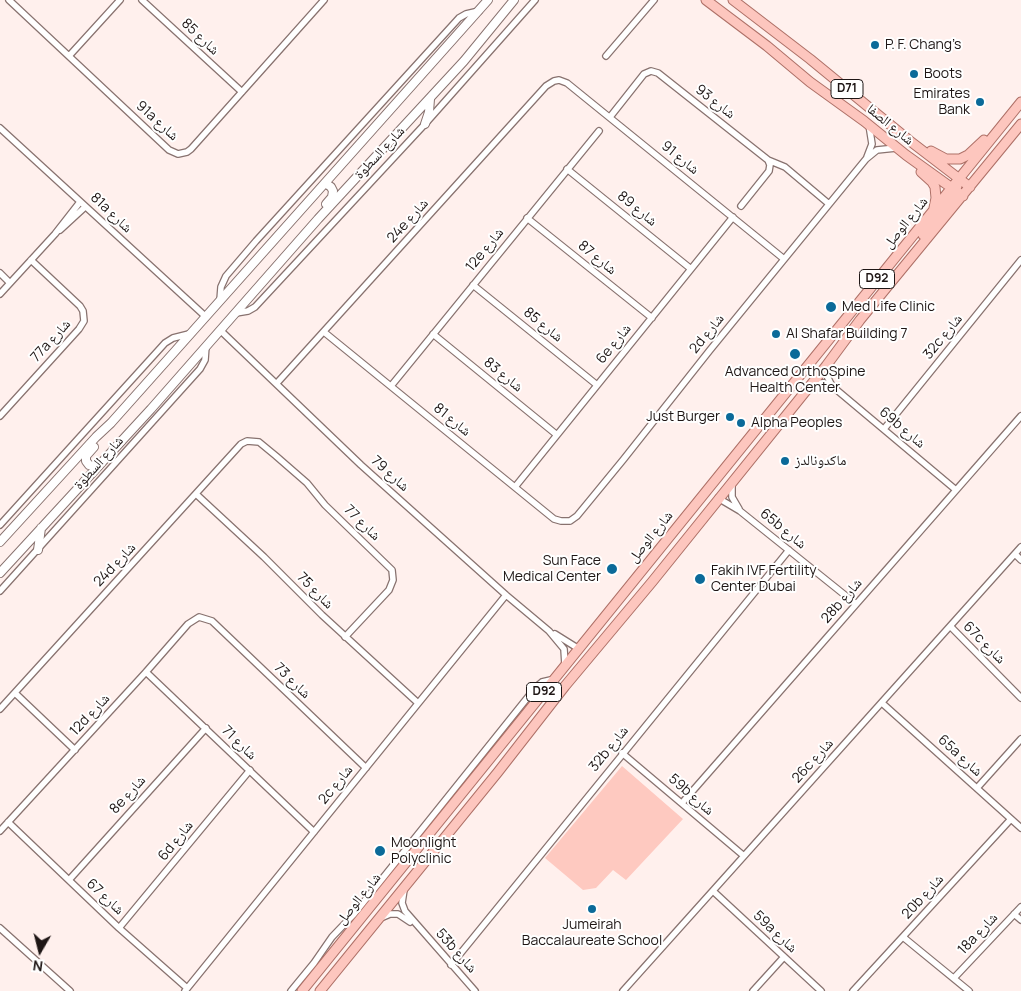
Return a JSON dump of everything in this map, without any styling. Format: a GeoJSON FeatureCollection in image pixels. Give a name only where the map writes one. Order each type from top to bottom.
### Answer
{"type":"FeatureCollection","features":[{"type":"Feature","properties":{"kind":"main road","name":"شارع السطوة"},"geometry":{"type":"LineString","coordinates":[[0,542],[111,423],[488,0]]}},
{"type":"Feature","properties":{"kind":"main road","name":"شارع السطوة"},"geometry":{"type":"LineString","coordinates":[[0,573],[97,468],[318,219],[430,99],[514,0]]}},
{"type":"Feature","properties":{"kind":"main road","name":"شارع الصفا"},"geometry":{"type":"LineString","coordinates":[[706,0],[896,148],[957,191]]}},
{"type":"Feature","properties":{"kind":"main road","name":"شارع الصفا"},"geometry":{"type":"LineString","coordinates":[[733,0],[970,187]]}},
{"type":"Feature","properties":{"kind":"main road"},"geometry":{"type":"LineString","coordinates":[[425,124],[429,112],[430,99]]}},
{"type":"Feature","properties":{"kind":"main road","name":"شارع الوصل"},"geometry":{"type":"LineString","coordinates":[[320,991],[826,366],[894,278],[957,191],[958,179],[1021,102]]}},
{"type":"Feature","properties":{"kind":"main road","name":"شارع الوصل"},"geometry":{"type":"LineString","coordinates":[[302,991],[930,215],[957,191],[970,187],[1021,124]]}},
{"type":"Feature","properties":{"kind":"main road"},"geometry":{"type":"LineString","coordinates":[[910,141],[920,143],[940,157],[956,160],[968,155],[988,136],[1000,128]]}},
{"type":"Feature","properties":{"kind":"main road"},"geometry":{"type":"LineString","coordinates":[[906,155],[912,164],[935,187],[936,198],[930,215]]}},
{"type":"Feature","properties":{"kind":"main road"},"geometry":{"type":"LineString","coordinates":[[318,219],[322,208],[333,194],[332,189],[325,183]]}},
{"type":"Feature","properties":{"kind":"main road"},"geometry":{"type":"LineString","coordinates":[[718,498],[716,489],[773,415],[786,394]]}},
{"type":"Feature","properties":{"kind":"main road"},"geometry":{"type":"LineString","coordinates":[[97,468],[87,463],[86,456],[101,440],[111,423]]}},
{"type":"Feature","properties":{"kind":"main road"},"geometry":{"type":"LineString","coordinates":[[38,550],[41,527]]}},
{"type":"Feature","properties":{"kind":"main road"},"geometry":{"type":"LineString","coordinates":[[565,686],[570,674],[582,657],[582,652],[579,649]]}},
{"type":"Feature","properties":{"kind":"main road"},"geometry":{"type":"LineString","coordinates":[[312,991],[364,924],[375,902]]}},
{"type":"Feature","properties":{"kind":"street","name":"91a شارع"},"geometry":{"type":"LineString","coordinates":[[9,0],[169,150],[178,154],[191,149],[324,0]]}},
{"type":"Feature","properties":{"kind":"street"},"geometry":{"type":"LineString","coordinates":[[69,56],[120,0]]}},
{"type":"Feature","properties":{"kind":"street","name":"شارع 85"},"geometry":{"type":"LineString","coordinates":[[142,0],[242,92]]}},
{"type":"Feature","properties":{"kind":"street","name":"شارع السطوة"},"geometry":{"type":"LineString","coordinates":[[236,313],[255,308],[425,124],[535,0]]}},
{"type":"Feature","properties":{"kind":"street"},"geometry":{"type":"LineString","coordinates":[[606,56],[654,0]]}},
{"type":"Feature","properties":{"kind":"street","name":"شارع السطوة"},"geometry":{"type":"LineString","coordinates":[[220,300],[221,287],[226,276],[256,241],[459,18],[479,11]]}},
{"type":"Feature","properties":{"kind":"street","name":"شارع 93"},"geometry":{"type":"LineString","coordinates":[[610,117],[644,74],[654,71],[768,160]]}},
{"type":"Feature","properties":{"kind":"street","name":"24e شارع"},"geometry":{"type":"LineString","coordinates":[[277,383],[546,86],[554,80],[559,80]]}},
{"type":"Feature","properties":{"kind":"street","name":"شارع 91"},"geometry":{"type":"LineString","coordinates":[[559,80],[567,83],[610,117],[784,258]]}},
{"type":"Feature","properties":{"kind":"street","name":"2d شارع"},"geometry":{"type":"LineString","coordinates":[[866,159],[872,144],[869,126]]}},
{"type":"Feature","properties":{"kind":"street","name":"81a شارع"},"geometry":{"type":"LineString","coordinates":[[0,128],[205,316]]}},
{"type":"Feature","properties":{"kind":"street","name":"12e شارع"},"geometry":{"type":"LineString","coordinates":[[391,386],[599,131]]}},
{"type":"Feature","properties":{"kind":"street","name":"2d شارع"},"geometry":{"type":"LineString","coordinates":[[566,522],[577,516],[866,159],[877,150],[896,148]]}},
{"type":"Feature","properties":{"kind":"street"},"geometry":{"type":"LineString","coordinates":[[768,160],[785,167],[829,204]]}},
{"type":"Feature","properties":{"kind":"street"},"geometry":{"type":"LineString","coordinates":[[741,206],[769,171],[770,165],[768,160]]}},
{"type":"Feature","properties":{"kind":"street","name":"شارع 89"},"geometry":{"type":"LineString","coordinates":[[567,169],[691,269]]}},
{"type":"Feature","properties":{"kind":"street"},"geometry":{"type":"LineString","coordinates":[[0,294],[55,234],[80,202]]}},
{"type":"Feature","properties":{"kind":"street"},"geometry":{"type":"LineString","coordinates":[[55,234],[85,207]]}},
{"type":"Feature","properties":{"kind":"street","name":"6e شارع"},"geometry":{"type":"LineString","coordinates":[[515,487],[733,217]]}},
{"type":"Feature","properties":{"kind":"street","name":"شارع 87"},"geometry":{"type":"LineString","coordinates":[[527,218],[652,318]]}},
{"type":"Feature","properties":{"kind":"street","name":"77a شارع"},"geometry":{"type":"LineString","coordinates":[[0,416],[79,329],[84,321],[83,311],[80,306],[31,260]]}},
{"type":"Feature","properties":{"kind":"street","name":"32c شارع"},"geometry":{"type":"LineString","coordinates":[[884,429],[1021,260]]}},
{"type":"Feature","properties":{"kind":"street"},"geometry":{"type":"LineString","coordinates":[[0,273],[10,283]]}},
{"type":"Feature","properties":{"kind":"street","name":"شارع 85"},"geometry":{"type":"LineString","coordinates":[[473,285],[597,385]]}},
{"type":"Feature","properties":{"kind":"street","name":"شارع 79"},"geometry":{"type":"LineString","coordinates":[[220,330],[361,465],[506,595],[549,631],[579,649]]}},
{"type":"Feature","properties":{"kind":"street","name":"شارع 81"},"geometry":{"type":"LineString","coordinates":[[324,332],[554,518],[566,522]]}},
{"type":"Feature","properties":{"kind":"street","name":"شارع السطوة"},"geometry":{"type":"LineString","coordinates":[[0,525],[167,341],[177,336],[189,334]]}},
{"type":"Feature","properties":{"kind":"street","name":"شارع 83"},"geometry":{"type":"LineString","coordinates":[[433,334],[557,435]]}},
{"type":"Feature","properties":{"kind":"street","name":"شارع السطوة"},"geometry":{"type":"LineString","coordinates":[[0,592],[200,369],[205,360],[206,346]]}},
{"type":"Feature","properties":{"kind":"street"},"geometry":{"type":"LineString","coordinates":[[826,366],[832,386]]}},
{"type":"Feature","properties":{"kind":"street"},"geometry":{"type":"LineString","coordinates":[[812,383],[832,386]]}},
{"type":"Feature","properties":{"kind":"street","name":"69b شارع"},"geometry":{"type":"LineString","coordinates":[[832,386],[956,490]]}},
{"type":"Feature","properties":{"kind":"street","name":"28b شارع"},"geometry":{"type":"LineString","coordinates":[[682,803],[1021,416]]}},
{"type":"Feature","properties":{"kind":"street","name":"24d شارع"},"geometry":{"type":"LineString","coordinates":[[0,709],[241,444],[250,440]]}},
{"type":"Feature","properties":{"kind":"street","name":"شارع 77"},"geometry":{"type":"LineString","coordinates":[[250,440],[259,442],[307,483],[326,505],[392,570],[394,580],[392,586],[345,637]]}},
{"type":"Feature","properties":{"kind":"street","name":"65b شارع"},"geometry":{"type":"LineString","coordinates":[[732,482],[732,496],[740,511]]}},
{"type":"Feature","properties":{"kind":"street","name":"شارع 75"},"geometry":{"type":"LineString","coordinates":[[196,494],[264,557],[345,637],[418,703]]}},
{"type":"Feature","properties":{"kind":"street","name":"65b شارع"},"geometry":{"type":"LineString","coordinates":[[718,498],[740,511],[856,604]]}},
{"type":"Feature","properties":{"kind":"street","name":"26c شارع"},"geometry":{"type":"LineString","coordinates":[[623,991],[1021,547]]}},
{"type":"Feature","properties":{"kind":"street","name":"32b شارع"},"geometry":{"type":"LineString","coordinates":[[451,965],[789,550]]}},
{"type":"Feature","properties":{"kind":"street"},"geometry":{"type":"LineString","coordinates":[[1015,554],[1021,560]]}},
{"type":"Feature","properties":{"kind":"street","name":"2c شارع"},"geometry":{"type":"LineString","coordinates":[[186,989],[506,595]]}},
{"type":"Feature","properties":{"kind":"street","name":"12d شارع"},"geometry":{"type":"LineString","coordinates":[[0,831],[188,624],[199,617]]}},
{"type":"Feature","properties":{"kind":"street","name":"شارع 73"},"geometry":{"type":"LineString","coordinates":[[199,617],[212,621],[366,768]]}},
{"type":"Feature","properties":{"kind":"street","name":"67c شارع"},"geometry":{"type":"LineString","coordinates":[[951,627],[1021,698]]}},
{"type":"Feature","properties":{"kind":"street","name":"شارع 79"},"geometry":{"type":"LineString","coordinates":[[549,631],[564,649],[564,667]]}},
{"type":"Feature","properties":{"kind":"street","name":"شارع 71"},"geometry":{"type":"LineString","coordinates":[[146,672],[314,832]]}},
{"type":"Feature","properties":{"kind":"street"},"geometry":{"type":"LineString","coordinates":[[291,991],[332,937],[354,914],[536,687],[542,682],[555,679]]}},
{"type":"Feature","properties":{"kind":"street"},"geometry":{"type":"LineString","coordinates":[[15,693],[75,750]]}},
{"type":"Feature","properties":{"kind":"street","name":"65a شارع"},"geometry":{"type":"LineString","coordinates":[[882,703],[1021,828]]}},
{"type":"Feature","properties":{"kind":"street","name":"8e شارع"},"geometry":{"type":"LineString","coordinates":[[69,880],[206,728]]}},
{"type":"Feature","properties":{"kind":"street"},"geometry":{"type":"LineString","coordinates":[[976,788],[1021,739]]}},
{"type":"Feature","properties":{"kind":"street","name":"59b شارع"},"geometry":{"type":"LineString","coordinates":[[622,753],[744,856]]}},
{"type":"Feature","properties":{"kind":"street","name":"6d شارع"},"geometry":{"type":"LineString","coordinates":[[120,928],[250,770]]}},
{"type":"Feature","properties":{"kind":"street","name":"20b شارع"},"geometry":{"type":"LineString","coordinates":[[853,991],[1011,819]]}},
{"type":"Feature","properties":{"kind":"street","name":"شارع 67"},"geometry":{"type":"LineString","coordinates":[[8,822],[186,989]]}},
{"type":"Feature","properties":{"kind":"street","name":"53b شارع"},"geometry":{"type":"LineString","coordinates":[[407,883],[402,903],[406,912],[474,991]]}},
{"type":"Feature","properties":{"kind":"street","name":"59a شارع"},"geometry":{"type":"LineString","coordinates":[[713,891],[783,958],[821,991]]}},
{"type":"Feature","properties":{"kind":"street","name":"18a شارع"},"geometry":{"type":"LineString","coordinates":[[954,978],[1021,907]]}},
{"type":"Feature","properties":{"kind":"street","name":"53b شارع"},"geometry":{"type":"LineString","coordinates":[[378,920],[390,914],[398,914],[418,927]]}},
{"type":"Feature","properties":{"kind":"street"},"geometry":{"type":"LineString","coordinates":[[1014,914],[1021,920]]}},
{"type":"Feature","properties":{"kind":"street"},"geometry":{"type":"LineString","coordinates":[[0,928],[70,991]]}},
{"type":"Feature","properties":{"kind":"street"},"geometry":{"type":"LineString","coordinates":[[903,937],[969,991]]}},
{"type":"Feature","properties":{"kind":"street"},"geometry":{"type":"LineString","coordinates":[[753,991],[783,958]]}},
{"type":"Feature","properties":{"kind":"street"},"geometry":{"type":"LineString","coordinates":[[327,991],[329,980]]}},
{"type":"Feature","properties":{"kind":"shaded area"},"geometry":{"type":"Polygon","coordinates":[[[622,766],[683,819],[626,880],[613,870],[596,888],[583,890],[545,858],[622,766]]]}},
{"type":"Feature","properties":{"kind":"place","name":"P. F. Chang’s"},"geometry":{"type":"Point","coordinates":[875,45]}},
{"type":"Feature","properties":{"kind":"place","name":"Boots"},"geometry":{"type":"Point","coordinates":[914,74]}},
{"type":"Feature","properties":{"kind":"place","name":"Emirates Bank"},"geometry":{"type":"Point","coordinates":[980,102]}},
{"type":"Feature","properties":{"kind":"place","name":"Med Life Clinic"},"geometry":{"type":"Point","coordinates":[831,307]}},
{"type":"Feature","properties":{"kind":"place","name":"Al Shafar Building 7"},"geometry":{"type":"Point","coordinates":[776,334]}},
{"type":"Feature","properties":{"kind":"place","name":"Advanced OrthoSpine Health Center"},"geometry":{"type":"Point","coordinates":[795,354]}},
{"type":"Feature","properties":{"kind":"place","name":"Just Burger"},"geometry":{"type":"Point","coordinates":[730,417]}},
{"type":"Feature","properties":{"kind":"place","name":"Alpha Peoples"},"geometry":{"type":"Point","coordinates":[741,423]}},
{"type":"Feature","properties":{"kind":"place","name":"ماكدونالدز"},"geometry":{"type":"Point","coordinates":[785,461]}},
{"type":"Feature","properties":{"kind":"place","name":"Sun Face Medical Center"},"geometry":{"type":"Point","coordinates":[612,569]}},
{"type":"Feature","properties":{"kind":"place","name":"Fakih IVF Fertility Center Dubai"},"geometry":{"type":"Point","coordinates":[700,579]}},
{"type":"Feature","properties":{"kind":"place","name":"Moonlight Polyclinic"},"geometry":{"type":"Point","coordinates":[380,851]}},
{"type":"Feature","properties":{"kind":"place","name":"Jumeirah Baccalaureate School"},"geometry":{"type":"Point","coordinates":[592,909]}}]}
